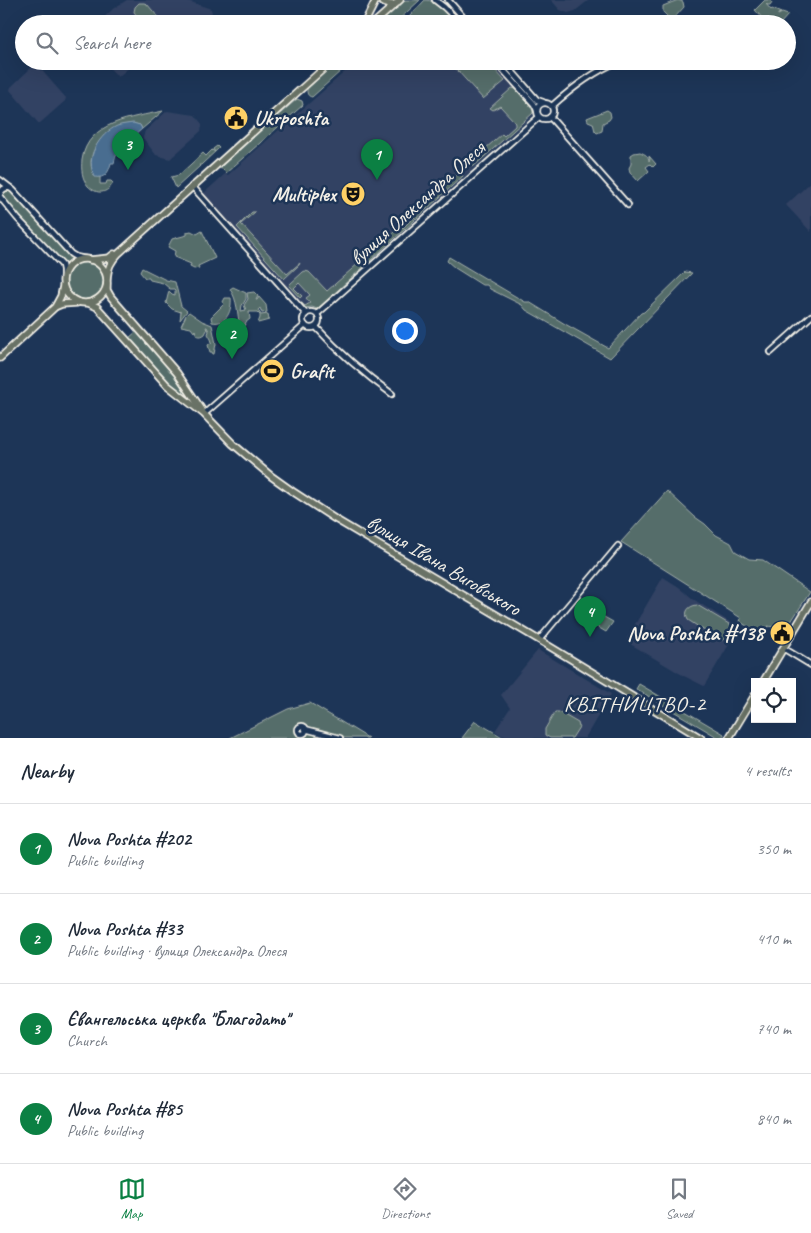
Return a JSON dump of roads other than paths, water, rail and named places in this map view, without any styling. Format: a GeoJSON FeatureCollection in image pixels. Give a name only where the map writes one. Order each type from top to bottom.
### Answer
{"type":"FeatureCollection","features":[{"type":"Feature","properties":{"kind":"main road"},"geometry":{"type":"LineString","coordinates":[[368,15],[376,0]]}},
{"type":"Feature","properties":{"kind":"main road"},"geometry":{"type":"LineString","coordinates":[[380,0],[386,4],[398,2]]}},
{"type":"Feature","properties":{"kind":"main road"},"geometry":{"type":"LineString","coordinates":[[383,15],[398,2]]}},
{"type":"Feature","properties":{"kind":"main road"},"geometry":{"type":"LineString","coordinates":[[0,358],[56,307],[62,304],[88,303],[100,298],[105,291],[108,267],[111,261],[317,70]]}},
{"type":"Feature","properties":{"kind":"main road"},"geometry":{"type":"LineString","coordinates":[[56,307],[61,296],[64,274],[69,266],[77,261],[109,258],[322,70]]}},
{"type":"Feature","properties":{"kind":"main road"},"geometry":{"type":"LineString","coordinates":[[88,259],[102,267],[107,281]]}},
{"type":"Feature","properties":{"kind":"main road"},"geometry":{"type":"LineString","coordinates":[[63,280],[67,294],[73,300],[80,303]]}},
{"type":"Feature","properties":{"kind":"main road","name":"вулиця Івана Виговського"},"geometry":{"type":"LineString","coordinates":[[107,281],[107,290],[111,298],[177,373],[204,414]]}},
{"type":"Feature","properties":{"kind":"main road","name":"вулиця Івана Виговського"},"geometry":{"type":"LineString","coordinates":[[88,303],[97,307],[167,385],[204,414],[233,444],[292,491],[335,519],[701,738]]}},
{"type":"Feature","properties":{"kind":"main road"},"geometry":{"type":"LineString","coordinates":[[765,678],[811,602]]}},
{"type":"Feature","properties":{"kind":"main road"},"geometry":{"type":"LineString","coordinates":[[729,738],[751,702]]}},
{"type":"Feature","properties":{"kind":"street"},"geometry":{"type":"LineString","coordinates":[[435,0],[452,15]]}},
{"type":"Feature","properties":{"kind":"street"},"geometry":{"type":"LineString","coordinates":[[448,0],[461,15]]}},
{"type":"Feature","properties":{"kind":"street"},"geometry":{"type":"LineString","coordinates":[[503,70],[533,103],[539,117],[544,119],[550,117],[553,111],[552,106]]}},
{"type":"Feature","properties":{"kind":"street"},"geometry":{"type":"LineString","coordinates":[[511,70],[537,100],[552,106]]}},
{"type":"Feature","properties":{"kind":"street"},"geometry":{"type":"LineString","coordinates":[[552,106],[585,78],[600,70]]}},
{"type":"Feature","properties":{"kind":"street"},"geometry":{"type":"LineString","coordinates":[[536,110],[543,102]]}},
{"type":"Feature","properties":{"kind":"street","name":"вулиця Олександра Олеся"},"geometry":{"type":"LineString","coordinates":[[317,314],[539,117]]}},
{"type":"Feature","properties":{"kind":"street"},"geometry":{"type":"LineString","coordinates":[[550,117],[628,204]]}},
{"type":"Feature","properties":{"kind":"street"},"geometry":{"type":"LineString","coordinates":[[0,180],[10,188],[71,254],[79,258],[88,259]]}},
{"type":"Feature","properties":{"kind":"street"},"geometry":{"type":"LineString","coordinates":[[192,186],[306,314]]}},
{"type":"Feature","properties":{"kind":"street"},"geometry":{"type":"LineString","coordinates":[[10,188],[5,188],[1,191],[0,196],[18,219],[62,265],[63,280]]}},
{"type":"Feature","properties":{"kind":"street"},"geometry":{"type":"LineString","coordinates":[[304,325],[303,320],[306,314],[312,312],[317,314],[319,321],[316,327]]}},
{"type":"Feature","properties":{"kind":"street"},"geometry":{"type":"LineString","coordinates":[[770,352],[811,316]]}},
{"type":"Feature","properties":{"kind":"street"},"geometry":{"type":"LineString","coordinates":[[304,325],[310,328],[316,327]]}},
{"type":"Feature","properties":{"kind":"street"},"geometry":{"type":"LineString","coordinates":[[204,414],[304,325]]}},
{"type":"Feature","properties":{"kind":"street"},"geometry":{"type":"LineString","coordinates":[[316,327],[359,369],[392,394]]}},
{"type":"Feature","properties":{"kind":"street"},"geometry":{"type":"LineString","coordinates":[[539,640],[618,546]]}},
{"type":"Feature","properties":{"kind":"street"},"geometry":{"type":"LineString","coordinates":[[783,648],[811,665]]}},
{"type":"Feature","properties":{"kind":"street"},"geometry":{"type":"LineString","coordinates":[[300,736],[298,731],[299,727],[302,726],[305,729],[340,738]]}},
{"type":"Feature","properties":{"kind":"place","name":"Ukrposhta"},"geometry":{"type":"Point","coordinates":[236,118]}},
{"type":"Feature","properties":{"kind":"place","name":"Євангельська церква ''Благодать''"},"geometry":{"type":"Point","coordinates":[128,170]}},
{"type":"Feature","properties":{"kind":"place","name":"Nova Poshta #202"},"geometry":{"type":"Point","coordinates":[377,180]}},
{"type":"Feature","properties":{"kind":"place","name":"Multiplex"},"geometry":{"type":"Point","coordinates":[353,194]}},
{"type":"Feature","properties":{"kind":"place","name":"Nova Poshta #33"},"geometry":{"type":"Point","coordinates":[232,359]}},
{"type":"Feature","properties":{"kind":"place","name":"Grafit"},"geometry":{"type":"Point","coordinates":[272,371]}},
{"type":"Feature","properties":{"kind":"place","name":"Nova Poshta #138"},"geometry":{"type":"Point","coordinates":[782,633]}},
{"type":"Feature","properties":{"kind":"place","name":"Nova Poshta #85"},"geometry":{"type":"Point","coordinates":[590,637]}},
{"type":"Feature","properties":{"kind":"district","name":"КВІТНИЦТВО-2"},"geometry":{"type":"Point","coordinates":[635,704]}}]}
